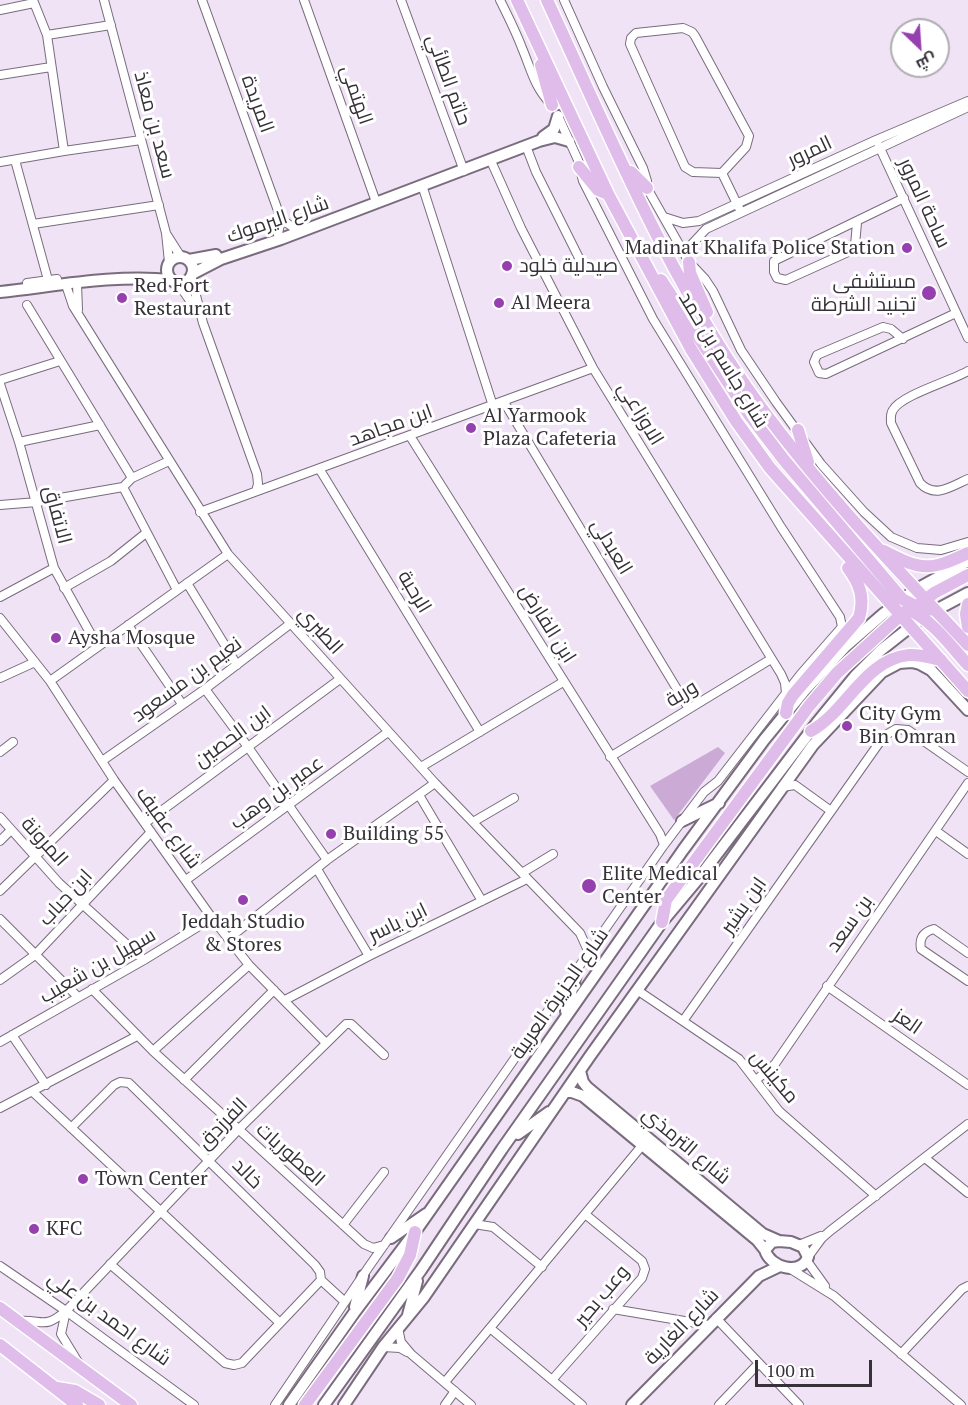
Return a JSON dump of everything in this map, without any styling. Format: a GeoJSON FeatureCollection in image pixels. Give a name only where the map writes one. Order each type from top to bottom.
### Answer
{"type":"FeatureCollection","features":[{"type":"Feature","properties":{"kind":"main road","name":"شارع جاسم بن حمد"},"geometry":{"type":"LineString","coordinates":[[517,0],[633,243],[700,364],[761,458],[782,483],[910,608],[935,610],[968,645]]}},
{"type":"Feature","properties":{"kind":"main road","name":"شارع جاسم بن حمد"},"geometry":{"type":"LineString","coordinates":[[547,0],[665,251],[722,349],[760,405],[810,469],[915,590]]}},
{"type":"Feature","properties":{"kind":"main road"},"geometry":{"type":"LineString","coordinates":[[540,49],[540,59],[552,105]]}},
{"type":"Feature","properties":{"kind":"main road"},"geometry":{"type":"LineString","coordinates":[[623,165],[647,188]]}},
{"type":"Feature","properties":{"kind":"main road"},"geometry":{"type":"LineString","coordinates":[[579,167],[598,190],[608,194]]}},
{"type":"Feature","properties":{"kind":"main road"},"geometry":{"type":"LineString","coordinates":[[633,243],[655,270],[748,413],[784,459],[910,608],[935,628],[968,665]]}},
{"type":"Feature","properties":{"kind":"main road"},"geometry":{"type":"LineString","coordinates":[[689,262],[690,273],[719,336],[722,349]]}},
{"type":"Feature","properties":{"kind":"main road"},"geometry":{"type":"LineString","coordinates":[[798,430],[810,469]]}},
{"type":"Feature","properties":{"kind":"main road"},"geometry":{"type":"LineString","coordinates":[[782,483],[794,507],[855,576],[862,598],[861,613],[856,623],[822,659],[793,695],[786,713]]}},
{"type":"Feature","properties":{"kind":"main road"},"geometry":{"type":"LineString","coordinates":[[877,548],[911,564],[928,568],[968,553]]}},
{"type":"Feature","properties":{"kind":"main road"},"geometry":{"type":"LineString","coordinates":[[662,922],[666,900],[808,706],[837,673],[910,608],[968,575]]}},
{"type":"Feature","properties":{"kind":"main road"},"geometry":{"type":"LineString","coordinates":[[910,608],[915,590]]}},
{"type":"Feature","properties":{"kind":"main road"},"geometry":{"type":"LineString","coordinates":[[968,604],[966,614],[968,627]]}},
{"type":"Feature","properties":{"kind":"main road","name":"شارع جاسم بن حمد"},"geometry":{"type":"LineString","coordinates":[[910,608],[910,626],[968,692]]}},
{"type":"Feature","properties":{"kind":"main road"},"geometry":{"type":"LineString","coordinates":[[811,731],[823,723],[884,664],[909,655],[942,660]]}},
{"type":"Feature","properties":{"kind":"main road"},"geometry":{"type":"LineString","coordinates":[[306,1405],[398,1278],[410,1256],[416,1232]]}},
{"type":"Feature","properties":{"kind":"main road"},"geometry":{"type":"LineString","coordinates":[[0,1308],[131,1405]]}},
{"type":"Feature","properties":{"kind":"main road"},"geometry":{"type":"LineString","coordinates":[[0,1345],[77,1405]]}},
{"type":"Feature","properties":{"kind":"main road"},"geometry":{"type":"LineString","coordinates":[[53,1387],[75,1391],[99,1405]]}},
{"type":"Feature","properties":{"kind":"street","name":"سعد بن معاذ"},"geometry":{"type":"LineString","coordinates":[[104,0],[166,233],[168,264]]}},
{"type":"Feature","properties":{"kind":"street","name":"المريدة"},"geometry":{"type":"LineString","coordinates":[[202,0],[281,219]]}},
{"type":"Feature","properties":{"kind":"street","name":"الهتمي"},"geometry":{"type":"LineString","coordinates":[[304,0],[376,202]]}},
{"type":"Feature","properties":{"kind":"street","name":"حاتم الطائي"},"geometry":{"type":"LineString","coordinates":[[401,0],[464,171]]}},
{"type":"Feature","properties":{"kind":"street","name":"شارع جاسم بن حمد"},"geometry":{"type":"LineString","coordinates":[[500,0],[521,45],[533,79],[558,116],[587,190],[653,319],[843,625]]}},
{"type":"Feature","properties":{"kind":"street","name":"شارع جاسم بن حمد"},"geometry":{"type":"LineString","coordinates":[[564,0],[643,168],[647,188],[689,262],[705,279],[712,291],[741,350],[821,464],[864,512],[891,537],[917,548],[941,550],[968,542]]}},
{"type":"Feature","properties":{"kind":"street"},"geometry":{"type":"LineString","coordinates":[[0,10],[34,2],[47,35],[64,151]]}},
{"type":"Feature","properties":{"kind":"street"},"geometry":{"type":"LineString","coordinates":[[47,35],[111,25]]}},
{"type":"Feature","properties":{"kind":"street"},"geometry":{"type":"LineString","coordinates":[[683,28],[695,36],[749,136],[746,147],[722,173],[693,172],[688,171],[685,167],[632,50],[631,38],[636,33],[683,28]]}},
{"type":"Feature","properties":{"kind":"street"},"geometry":{"type":"LineString","coordinates":[[0,75],[51,67]]}},
{"type":"Feature","properties":{"kind":"street","name":"المرور"},"geometry":{"type":"LineString","coordinates":[[689,262],[692,244],[700,234],[816,173],[968,101]]}},
{"type":"Feature","properties":{"kind":"street","name":"المرور"},"geometry":{"type":"LineString","coordinates":[[878,144],[968,107]]}},
{"type":"Feature","properties":{"kind":"street"},"geometry":{"type":"LineString","coordinates":[[539,141],[554,129],[558,116]]}},
{"type":"Feature","properties":{"kind":"street"},"geometry":{"type":"LineString","coordinates":[[539,141],[555,137],[569,141]]}},
{"type":"Feature","properties":{"kind":"street"},"geometry":{"type":"LineString","coordinates":[[0,162],[141,140]]}},
{"type":"Feature","properties":{"kind":"street","name":"شارع اليرموك"},"geometry":{"type":"LineString","coordinates":[[192,275],[221,259],[289,236],[539,141]]}},
{"type":"Feature","properties":{"kind":"street","name":"ساحة المرور"},"geometry":{"type":"LineString","coordinates":[[878,144],[968,338]]}},
{"type":"Feature","properties":{"kind":"street"},"geometry":{"type":"LineString","coordinates":[[526,146],[536,172],[580,260]]}},
{"type":"Feature","properties":{"kind":"street"},"geometry":{"type":"LineString","coordinates":[[15,160],[48,280]]}},
{"type":"Feature","properties":{"kind":"street","name":"الاوزاعي"},"geometry":{"type":"LineString","coordinates":[[491,161],[521,228],[593,368],[781,674],[785,682],[786,693]]}},
{"type":"Feature","properties":{"kind":"street"},"geometry":{"type":"LineString","coordinates":[[722,173],[741,212]]}},
{"type":"Feature","properties":{"kind":"street","name":"المرور"},"geometry":{"type":"LineString","coordinates":[[664,218],[691,223],[816,173]]}},
{"type":"Feature","properties":{"kind":"street"},"geometry":{"type":"LineString","coordinates":[[422,185],[494,406]]}},
{"type":"Feature","properties":{"kind":"street"},"geometry":{"type":"LineString","coordinates":[[857,223],[855,245],[849,252],[786,280],[777,278],[774,273],[774,261],[857,223],[904,198]]}},
{"type":"Feature","properties":{"kind":"street","name":"شارع اليرموك"},"geometry":{"type":"LineString","coordinates":[[185,258],[211,257],[358,205],[376,202]]}},
{"type":"Feature","properties":{"kind":"street"},"geometry":{"type":"LineString","coordinates":[[33,224],[159,205]]}},
{"type":"Feature","properties":{"kind":"street"},"geometry":{"type":"LineString","coordinates":[[278,234],[281,219],[294,228]]}},
{"type":"Feature","properties":{"kind":"street","name":"سعد بن معاذ"},"geometry":{"type":"LineString","coordinates":[[166,233],[185,258]]}},
{"type":"Feature","properties":{"kind":"street"},"geometry":{"type":"LineString","coordinates":[[142,279],[174,258],[185,258],[192,265],[200,313],[257,474],[261,480],[272,485]]}},
{"type":"Feature","properties":{"kind":"street"},"geometry":{"type":"LineString","coordinates":[[168,264],[168,274],[200,313]]}},
{"type":"Feature","properties":{"kind":"street"},"geometry":{"type":"LineString","coordinates":[[0,292],[66,283],[142,279],[185,282],[192,275]]}},
{"type":"Feature","properties":{"kind":"street"},"geometry":{"type":"LineString","coordinates":[[27,283],[48,280],[66,283]]}},
{"type":"Feature","properties":{"kind":"street","name":"الطبري"},"geometry":{"type":"LineString","coordinates":[[66,283],[70,301],[228,554],[388,732],[524,876],[580,933],[589,938],[599,939]]}},
{"type":"Feature","properties":{"kind":"street"},"geometry":{"type":"LineString","coordinates":[[27,305],[132,478]]}},
{"type":"Feature","properties":{"kind":"street"},"geometry":{"type":"LineString","coordinates":[[903,339],[891,329],[878,328],[817,356],[814,362],[819,373],[823,374],[903,339],[956,313]]}},
{"type":"Feature","properties":{"kind":"street"},"geometry":{"type":"LineString","coordinates":[[0,380],[60,361]]}},
{"type":"Feature","properties":{"kind":"street","name":"ابن مجاهد"},"geometry":{"type":"LineString","coordinates":[[200,512],[320,470],[593,368]]}},
{"type":"Feature","properties":{"kind":"street"},"geometry":{"type":"LineString","coordinates":[[968,371],[903,400],[893,410],[890,417],[920,483],[925,488],[939,491],[968,479]]}},
{"type":"Feature","properties":{"kind":"street","name":"الاتفاق"},"geometry":{"type":"LineString","coordinates":[[0,384],[20,442],[54,568],[98,647]]}},
{"type":"Feature","properties":{"kind":"street","name":"العبدلي"},"geometry":{"type":"LineString","coordinates":[[504,402],[689,709]]}},
{"type":"Feature","properties":{"kind":"street"},"geometry":{"type":"LineString","coordinates":[[20,442],[100,425]]}},
{"type":"Feature","properties":{"kind":"street","name":"ابن الفارض"},"geometry":{"type":"LineString","coordinates":[[410,436],[664,845]]}},
{"type":"Feature","properties":{"kind":"street"},"geometry":{"type":"LineString","coordinates":[[0,505],[37,502],[123,487],[132,478],[169,461]]}},
{"type":"Feature","properties":{"kind":"street","name":"الرحبة"},"geometry":{"type":"LineString","coordinates":[[320,470],[480,732]]}},
{"type":"Feature","properties":{"kind":"street"},"geometry":{"type":"LineString","coordinates":[[256,491],[257,474]]}},
{"type":"Feature","properties":{"kind":"street"},"geometry":{"type":"LineString","coordinates":[[123,487],[177,590]]}},
{"type":"Feature","properties":{"kind":"street"},"geometry":{"type":"LineString","coordinates":[[64,588],[111,561],[146,533]]}},
{"type":"Feature","properties":{"kind":"street"},"geometry":{"type":"LineString","coordinates":[[50,681],[228,554]]}},
{"type":"Feature","properties":{"kind":"street"},"geometry":{"type":"LineString","coordinates":[[915,590],[968,561]]}},
{"type":"Feature","properties":{"kind":"street"},"geometry":{"type":"LineString","coordinates":[[0,597],[54,568]]}},
{"type":"Feature","properties":{"kind":"street"},"geometry":{"type":"LineString","coordinates":[[187,583],[237,665]]}},
{"type":"Feature","properties":{"kind":"street"},"geometry":{"type":"LineString","coordinates":[[935,610],[968,593]]}},
{"type":"Feature","properties":{"kind":"street","name":"شارع الجزيرة العربية"},"geometry":{"type":"LineString","coordinates":[[289,1405],[354,1313],[416,1232],[683,850],[786,713],[845,647],[910,608]]}},
{"type":"Feature","properties":{"kind":"street","name":"شارع عفيف"},"geometry":{"type":"LineString","coordinates":[[0,618],[50,681],[114,780],[228,939],[249,965],[327,1043]]}},
{"type":"Feature","properties":{"kind":"street","name":"نعيم بن مسعود"},"geometry":{"type":"LineString","coordinates":[[102,761],[205,689],[290,624]]}},
{"type":"Feature","properties":{"kind":"street"},"geometry":{"type":"LineString","coordinates":[[128,625],[182,704]]}},
{"type":"Feature","properties":{"kind":"street","name":"شارع الجزيرة العربية"},"geometry":{"type":"LineString","coordinates":[[275,1405],[365,1272],[664,845],[704,792],[718,781],[800,675],[837,636],[843,625]]}},
{"type":"Feature","properties":{"kind":"street"},"geometry":{"type":"LineString","coordinates":[[324,1405],[421,1270],[502,1149],[662,922],[865,665],[910,626]]}},
{"type":"Feature","properties":{"kind":"street","name":"وربة"},"geometry":{"type":"LineString","coordinates":[[610,757],[771,659]]}},
{"type":"Feature","properties":{"kind":"street"},"geometry":{"type":"LineString","coordinates":[[0,678],[34,662]]}},
{"type":"Feature","properties":{"kind":"street"},"geometry":{"type":"LineString","coordinates":[[344,1405],[383,1347],[424,1298],[590,1056],[813,745],[876,677],[888,667],[906,662],[921,664],[934,673],[968,710]]}},
{"type":"Feature","properties":{"kind":"street"},"geometry":{"type":"LineString","coordinates":[[781,674],[800,675]]}},
{"type":"Feature","properties":{"kind":"street","name":"ابن الحصين"},"geometry":{"type":"LineString","coordinates":[[144,823],[340,679]]}},
{"type":"Feature","properties":{"kind":"street"},"geometry":{"type":"LineString","coordinates":[[421,767],[563,682]]}},
{"type":"Feature","properties":{"kind":"street"},"geometry":{"type":"LineString","coordinates":[[205,689],[327,861]]}},
{"type":"Feature","properties":{"kind":"street","name":"ابن بشير"},"geometry":{"type":"LineString","coordinates":[[683,1021],[884,736],[896,729],[908,730],[968,772]]}},
{"type":"Feature","properties":{"kind":"street","name":"عمير بن وهب"},"geometry":{"type":"LineString","coordinates":[[186,880],[388,732]]}},
{"type":"Feature","properties":{"kind":"street"},"geometry":{"type":"LineString","coordinates":[[0,752],[13,742]]}},
{"type":"Feature","properties":{"kind":"street"},"geometry":{"type":"LineString","coordinates":[[0,891],[114,780]]}},
{"type":"Feature","properties":{"kind":"street"},"geometry":{"type":"LineString","coordinates":[[228,939],[327,861],[435,783]]}},
{"type":"Feature","properties":{"kind":"street","name":"بن سعد"},"geometry":{"type":"LineString","coordinates":[[756,1080],[775,1064],[968,783]]}},
{"type":"Feature","properties":{"kind":"street"},"geometry":{"type":"LineString","coordinates":[[782,787],[795,785],[831,811]]}},
{"type":"Feature","properties":{"kind":"street"},"geometry":{"type":"LineString","coordinates":[[765,812],[766,790]]}},
{"type":"Feature","properties":{"kind":"street"},"geometry":{"type":"LineString","coordinates":[[419,795],[482,901]]}},
{"type":"Feature","properties":{"kind":"street"},"geometry":{"type":"LineString","coordinates":[[473,822],[514,798]]}},
{"type":"Feature","properties":{"kind":"street"},"geometry":{"type":"LineString","coordinates":[[682,821],[719,803]]}},
{"type":"Feature","properties":{"kind":"street","name":"المرونة"},"geometry":{"type":"LineString","coordinates":[[0,817],[58,883],[144,960]]}},
{"type":"Feature","properties":{"kind":"street"},"geometry":{"type":"LineString","coordinates":[[656,829],[674,832]]}},
{"type":"Feature","properties":{"kind":"street"},"geometry":{"type":"LineString","coordinates":[[0,841],[11,830]]}},
{"type":"Feature","properties":{"kind":"street"},"geometry":{"type":"LineString","coordinates":[[936,831],[968,854]]}},
{"type":"Feature","properties":{"kind":"street","name":"ابن حباب"},"geometry":{"type":"LineString","coordinates":[[0,980],[35,955],[152,832]]}},
{"type":"Feature","properties":{"kind":"street","name":"ابن ياسر"},"geometry":{"type":"LineString","coordinates":[[285,1000],[482,901],[524,876],[554,854]]}},
{"type":"Feature","properties":{"kind":"street"},"geometry":{"type":"LineString","coordinates":[[317,869],[369,956]]}},
{"type":"Feature","properties":{"kind":"street","name":"سهيل بن شعيب"},"geometry":{"type":"LineString","coordinates":[[0,1042],[144,960],[212,918]]}},
{"type":"Feature","properties":{"kind":"street"},"geometry":{"type":"LineString","coordinates":[[0,919],[78,997]]}},
{"type":"Feature","properties":{"kind":"street"},"geometry":{"type":"LineString","coordinates":[[967,978],[921,949],[922,935],[934,929],[968,953]]}},
{"type":"Feature","properties":{"kind":"street","name":"الطبري"},"geometry":{"type":"LineString","coordinates":[[580,933],[589,953]]}},
{"type":"Feature","properties":{"kind":"street"},"geometry":{"type":"LineString","coordinates":[[153,1051],[249,965]]}},
{"type":"Feature","properties":{"kind":"street"},"geometry":{"type":"LineString","coordinates":[[563,1021],[577,971]]}},
{"type":"Feature","properties":{"kind":"street","name":"العز"},"geometry":{"type":"LineString","coordinates":[[827,986],[968,1085]]}},
{"type":"Feature","properties":{"kind":"street","name":"العطوريات"},"geometry":{"type":"LineString","coordinates":[[92,989],[137,1036],[364,1244]]}},
{"type":"Feature","properties":{"kind":"street"},"geometry":{"type":"LineString","coordinates":[[184,1080],[274,990]]}},
{"type":"Feature","properties":{"kind":"street","name":"مكينس"},"geometry":{"type":"LineString","coordinates":[[637,990],[739,1059],[779,1111],[876,1196]]}},
{"type":"Feature","properties":{"kind":"street"},"geometry":{"type":"LineString","coordinates":[[590,1056],[592,1020]]}},
{"type":"Feature","properties":{"kind":"street","name":"الفرزدق"},"geometry":{"type":"LineString","coordinates":[[16,1321],[46,1324],[66,1311],[238,1130],[345,1024],[351,1024],[384,1055]]}},
{"type":"Feature","properties":{"kind":"street"},"geometry":{"type":"LineString","coordinates":[[12,1035],[46,1085]]}},
{"type":"Feature","properties":{"kind":"street"},"geometry":{"type":"LineString","coordinates":[[0,1108],[137,1036]]}},
{"type":"Feature","properties":{"kind":"street","name":"شارع الترمذي"},"geometry":{"type":"LineString","coordinates":[[580,1071],[586,1087],[757,1240],[766,1253],[784,1266]]}},
{"type":"Feature","properties":{"kind":"street","name":"خالد"},"geometry":{"type":"LineString","coordinates":[[70,1128],[114,1085],[120,1082],[129,1083],[315,1265],[320,1272],[321,1280],[345,1302]]}},
{"type":"Feature","properties":{"kind":"street"},"geometry":{"type":"LineString","coordinates":[[33,1092],[280,1323]]}},
{"type":"Feature","properties":{"kind":"street","name":"شارع الترمذي"},"geometry":{"type":"LineString","coordinates":[[566,1092],[583,1096],[763,1234],[779,1241],[799,1245]]}},
{"type":"Feature","properties":{"kind":"street"},"geometry":{"type":"LineString","coordinates":[[502,1149],[528,1126],[553,1109]]}},
{"type":"Feature","properties":{"kind":"street"},"geometry":{"type":"LineString","coordinates":[[807,1259],[822,1238],[968,1124]]}},
{"type":"Feature","properties":{"kind":"street"},"geometry":{"type":"LineString","coordinates":[[444,1382],[645,1142]]}},
{"type":"Feature","properties":{"kind":"street"},"geometry":{"type":"LineString","coordinates":[[925,1158],[968,1193]]}},
{"type":"Feature","properties":{"kind":"street"},"geometry":{"type":"LineString","coordinates":[[343,1225],[384,1172]]}},
{"type":"Feature","properties":{"kind":"street"},"geometry":{"type":"LineString","coordinates":[[364,1244],[373,1248],[388,1241],[429,1212]]}},
{"type":"Feature","properties":{"kind":"street","name":"وعب بحير"},"geometry":{"type":"LineString","coordinates":[[552,1380],[642,1278],[645,1269],[642,1261],[585,1214]]}},
{"type":"Feature","properties":{"kind":"street"},"geometry":{"type":"LineString","coordinates":[[474,1224],[493,1227],[542,1267]]}},
{"type":"Feature","properties":{"kind":"street"},"geometry":{"type":"LineString","coordinates":[[831,1231],[799,1245],[805,1250],[807,1259],[819,1279],[834,1296],[961,1405]]}},
{"type":"Feature","properties":{"kind":"street"},"geometry":{"type":"LineString","coordinates":[[766,1253],[772,1242],[779,1241]]}},
{"type":"Feature","properties":{"kind":"street"},"geometry":{"type":"LineString","coordinates":[[354,1313],[369,1253],[364,1244]]}},
{"type":"Feature","properties":{"kind":"street","name":"شارع الغارية"},"geometry":{"type":"LineString","coordinates":[[632,1405],[759,1276],[763,1270],[766,1253]]}},
{"type":"Feature","properties":{"kind":"street","name":"شارع الغارية"},"geometry":{"type":"LineString","coordinates":[[759,1276],[784,1266],[799,1267],[807,1259]]}},
{"type":"Feature","properties":{"kind":"street"},"geometry":{"type":"LineString","coordinates":[[110,1264],[225,1363],[234,1365],[242,1364],[321,1280]]}},
{"type":"Feature","properties":{"kind":"street","name":"شارع احمد بن علي"},"geometry":{"type":"LineString","coordinates":[[0,1266],[66,1311],[194,1405]]}},
{"type":"Feature","properties":{"kind":"street"},"geometry":{"type":"LineString","coordinates":[[784,1266],[834,1296]]}},
{"type":"Feature","properties":{"kind":"street"},"geometry":{"type":"LineString","coordinates":[[408,1315],[421,1270]]}},
{"type":"Feature","properties":{"kind":"street"},"geometry":{"type":"LineString","coordinates":[[901,1354],[962,1289],[968,1286]]}},
{"type":"Feature","properties":{"kind":"street"},"geometry":{"type":"LineString","coordinates":[[613,1309],[712,1322],[759,1363],[799,1405]]}},
{"type":"Feature","properties":{"kind":"street"},"geometry":{"type":"LineString","coordinates":[[66,1311],[61,1334],[85,1370]]}},
{"type":"Feature","properties":{"kind":"street"},"geometry":{"type":"LineString","coordinates":[[398,1328],[401,1342],[411,1354],[471,1405]]}},
{"type":"Feature","properties":{"kind":"street"},"geometry":{"type":"LineString","coordinates":[[490,1328],[582,1405]]}},
{"type":"Feature","properties":{"kind":"street"},"geometry":{"type":"LineString","coordinates":[[383,1347],[400,1348],[411,1354]]}},
{"type":"Feature","properties":{"kind":"street"},"geometry":{"type":"LineString","coordinates":[[337,1388],[374,1360]]}},
{"type":"Feature","properties":{"kind":"street"},"geometry":{"type":"LineString","coordinates":[[718,1405],[759,1363]]}},
{"type":"Feature","properties":{"kind":"street"},"geometry":{"type":"LineString","coordinates":[[445,1405],[455,1391]]}},
{"type":"Feature","properties":{"kind":"shaded area"},"geometry":{"type":"Polygon","coordinates":[[[718,747],[725,753],[674,820],[650,786],[718,747]]]}},
{"type":"Feature","properties":{"kind":"place","name":"Madinat Khalifa Police Station"},"geometry":{"type":"Point","coordinates":[907,248]}},
{"type":"Feature","properties":{"kind":"place","name":"صيدلية خلود"},"geometry":{"type":"Point","coordinates":[507,266]}},
{"type":"Feature","properties":{"kind":"place","name":"مستشفى تجنيد الشرطة"},"geometry":{"type":"Point","coordinates":[929,293]}},
{"type":"Feature","properties":{"kind":"place","name":"Red Fort Restaurant"},"geometry":{"type":"Point","coordinates":[122,298]}},
{"type":"Feature","properties":{"kind":"place","name":"Al Meera"},"geometry":{"type":"Point","coordinates":[499,303]}},
{"type":"Feature","properties":{"kind":"place","name":"Al Yarmook Plaza Cafeteria"},"geometry":{"type":"Point","coordinates":[471,428]}},
{"type":"Feature","properties":{"kind":"place","name":"Aysha Mosque"},"geometry":{"type":"Point","coordinates":[56,638]}},
{"type":"Feature","properties":{"kind":"place","name":"City Gym Bin Omran"},"geometry":{"type":"Point","coordinates":[847,726]}},
{"type":"Feature","properties":{"kind":"place","name":"Building 55"},"geometry":{"type":"Point","coordinates":[331,834]}},
{"type":"Feature","properties":{"kind":"place","name":"Elite Medical Center"},"geometry":{"type":"Point","coordinates":[589,886]}},
{"type":"Feature","properties":{"kind":"place","name":"Jeddah Studio & Stores"},"geometry":{"type":"Point","coordinates":[243,900]}},
{"type":"Feature","properties":{"kind":"place","name":"Town Center"},"geometry":{"type":"Point","coordinates":[83,1179]}},
{"type":"Feature","properties":{"kind":"place","name":"KFC"},"geometry":{"type":"Point","coordinates":[34,1229]}}]}
